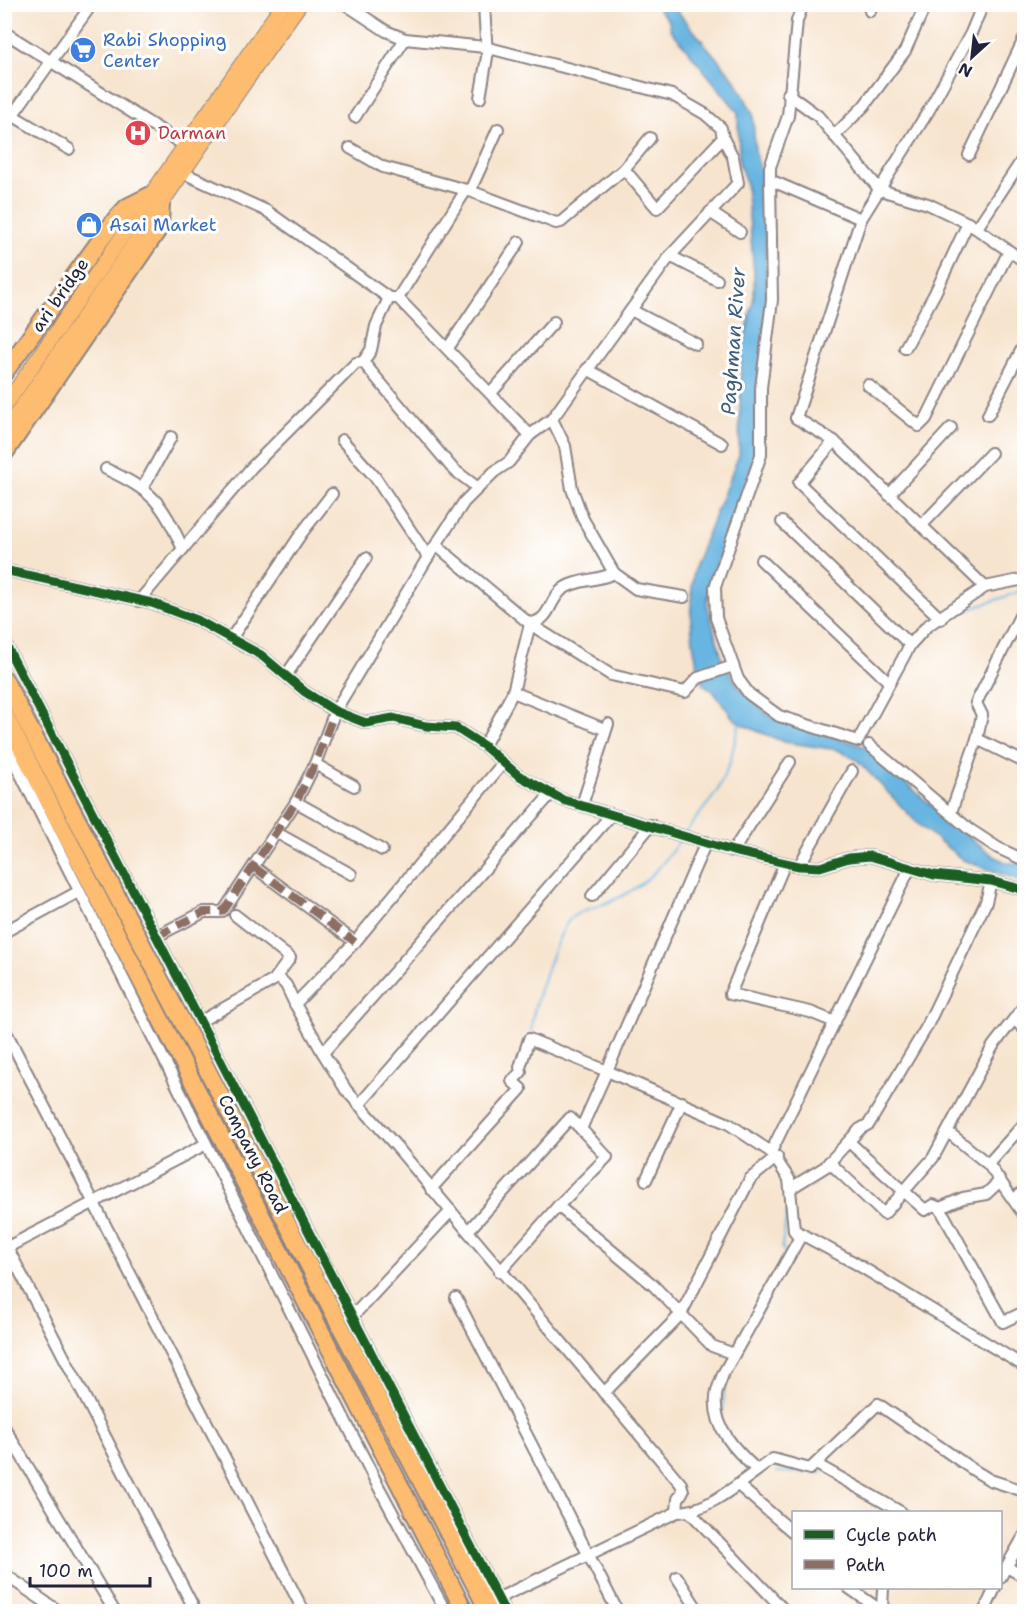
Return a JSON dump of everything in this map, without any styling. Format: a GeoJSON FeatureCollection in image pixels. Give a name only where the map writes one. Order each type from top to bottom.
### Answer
{"type":"FeatureCollection","features":[{"type":"Feature","properties":{"kind":"highway"},"geometry":{"type":"LineString","coordinates":[[4,374],[115,220],[127,207],[156,198],[160,226],[4,454]]}},
{"type":"Feature","properties":{"kind":"highway","name":"Company Road"},"geometry":{"type":"LineString","coordinates":[[4,679],[485,1606]]}},
{"type":"Feature","properties":{"kind":"highway","name":"Company Road"},"geometry":{"type":"LineString","coordinates":[[4,714],[465,1611]]}},
{"type":"Feature","properties":{"kind":"main road"},"geometry":{"type":"LineString","coordinates":[[156,198],[181,172],[263,45],[283,4]]}},
{"type":"Feature","properties":{"kind":"main road"},"geometry":{"type":"LineString","coordinates":[[4,432],[135,244],[184,145],[263,45],[300,4]]}},
{"type":"Feature","properties":{"kind":"main road","name":"ari bridge"},"geometry":{"type":"LineString","coordinates":[[4,407],[125,234],[156,198]]}},
{"type":"Feature","properties":{"kind":"street"},"geometry":{"type":"LineString","coordinates":[[4,127],[92,4]]}},
{"type":"Feature","properties":{"kind":"street"},"geometry":{"type":"LineString","coordinates":[[158,936],[204,912],[221,912],[254,867],[296,802],[315,764],[335,711],[464,502],[509,462],[530,435],[552,419],[670,256],[738,183],[733,157],[723,138],[721,128],[705,114],[672,95],[486,47],[405,39],[386,31],[345,4]]}},
{"type":"Feature","properties":{"kind":"street"},"geometry":{"type":"LineString","coordinates":[[480,98],[487,57],[484,4]]}},
{"type":"Feature","properties":{"kind":"street"},"geometry":{"type":"LineString","coordinates":[[803,4],[796,21],[788,94],[788,116],[768,167],[772,300],[761,388],[761,455],[715,587],[716,618],[730,667],[741,685],[772,713],[858,741],[910,645],[927,626],[985,587],[1024,579]]}},
{"type":"Feature","properties":{"kind":"street"},"geometry":{"type":"LineString","coordinates":[[834,136],[864,106],[905,51],[926,4]]}},
{"type":"Feature","properties":{"kind":"street"},"geometry":{"type":"LineString","coordinates":[[982,4],[971,33],[929,110],[861,219],[796,418],[834,441],[985,587]]}},
{"type":"Feature","properties":{"kind":"street"},"geometry":{"type":"LineString","coordinates":[[4,32],[184,145]]}},
{"type":"Feature","properties":{"kind":"street"},"geometry":{"type":"LineString","coordinates":[[355,117],[405,39]]}},
{"type":"Feature","properties":{"kind":"street"},"geometry":{"type":"LineString","coordinates":[[969,155],[1024,39]]}},
{"type":"Feature","properties":{"kind":"street"},"geometry":{"type":"LineString","coordinates":[[788,94],[818,116],[879,190],[928,204],[972,226],[1024,261]]}},
{"type":"Feature","properties":{"kind":"street"},"geometry":{"type":"LineString","coordinates":[[12,115],[69,149]]}},
{"type":"Feature","properties":{"kind":"street"},"geometry":{"type":"LineString","coordinates":[[140,601],[252,467],[356,363],[363,362],[372,350],[376,326],[468,191],[498,129]]}},
{"type":"Feature","properties":{"kind":"street"},"geometry":{"type":"LineString","coordinates":[[350,148],[382,167],[468,191],[561,222],[624,169],[650,138]]}},
{"type":"Feature","properties":{"kind":"street"},"geometry":{"type":"LineString","coordinates":[[624,169],[657,208],[723,138]]}},
{"type":"Feature","properties":{"kind":"street"},"geometry":{"type":"LineString","coordinates":[[904,348],[972,226],[1024,157]]}},
{"type":"Feature","properties":{"kind":"street"},"geometry":{"type":"LineString","coordinates":[[181,172],[267,211],[394,298],[447,348],[530,435]]}},
{"type":"Feature","properties":{"kind":"street"},"geometry":{"type":"LineString","coordinates":[[770,180],[861,219]]}},
{"type":"Feature","properties":{"kind":"street"},"geometry":{"type":"LineString","coordinates":[[710,212],[740,232]]}},
{"type":"Feature","properties":{"kind":"street"},"geometry":{"type":"LineString","coordinates":[[447,348],[519,242]]}},
{"type":"Feature","properties":{"kind":"street"},"geometry":{"type":"LineString","coordinates":[[868,386],[919,426],[926,419],[1009,251]]}},
{"type":"Feature","properties":{"kind":"street"},"geometry":{"type":"LineString","coordinates":[[670,256],[717,279]]}},
{"type":"Feature","properties":{"kind":"street"},"geometry":{"type":"LineString","coordinates":[[631,310],[696,344]]}},
{"type":"Feature","properties":{"kind":"street"},"geometry":{"type":"LineString","coordinates":[[491,393],[554,322]]}},
{"type":"Feature","properties":{"kind":"street"},"geometry":{"type":"LineString","coordinates":[[988,415],[1024,345]]}},
{"type":"Feature","properties":{"kind":"street"},"geometry":{"type":"LineString","coordinates":[[363,362],[453,469],[478,488]]}},
{"type":"Feature","properties":{"kind":"street"},"geometry":{"type":"LineString","coordinates":[[587,369],[722,444]]}},
{"type":"Feature","properties":{"kind":"street"},"geometry":{"type":"LineString","coordinates":[[552,419],[565,446],[572,489],[583,519],[614,573],[636,589],[684,597]]}},
{"type":"Feature","properties":{"kind":"street"},"geometry":{"type":"LineString","coordinates":[[889,495],[951,429]]}},
{"type":"Feature","properties":{"kind":"street"},"geometry":{"type":"LineString","coordinates":[[143,487],[171,437]]}},
{"type":"Feature","properties":{"kind":"street"},"geometry":{"type":"LineString","coordinates":[[342,440],[375,477],[428,557]]}},
{"type":"Feature","properties":{"kind":"street"},"geometry":{"type":"LineString","coordinates":[[834,441],[799,483],[940,618]]}},
{"type":"Feature","properties":{"kind":"street"},"geometry":{"type":"LineString","coordinates":[[921,526],[991,453]]}},
{"type":"Feature","properties":{"kind":"street"},"geometry":{"type":"LineString","coordinates":[[106,468],[143,487],[156,500],[183,549]]}},
{"type":"Feature","properties":{"kind":"street"},"geometry":{"type":"LineString","coordinates":[[232,637],[301,534],[332,494]]}},
{"type":"Feature","properties":{"kind":"street"},"geometry":{"type":"LineString","coordinates":[[782,522],[910,645]]}},
{"type":"Feature","properties":{"kind":"street"},"geometry":{"type":"LineString","coordinates":[[437,546],[531,623],[611,675],[685,692],[698,678],[730,667]]}},
{"type":"Feature","properties":{"kind":"street"},"geometry":{"type":"LineString","coordinates":[[287,674],[366,558]]}},
{"type":"Feature","properties":{"kind":"street"},"geometry":{"type":"LineString","coordinates":[[761,560],[889,682]]}},
{"type":"Feature","properties":{"kind":"street"},"geometry":{"type":"LineString","coordinates":[[4,570],[140,601],[197,620],[232,637],[287,674],[305,692],[335,711],[366,723],[393,718],[426,726],[456,728],[550,795],[611,815],[683,834],[734,851],[799,866],[820,867],[849,858],[870,856],[934,875],[991,881],[1024,890]]}},
{"type":"Feature","properties":{"kind":"street"},"geometry":{"type":"LineString","coordinates":[[531,623],[540,621],[547,614],[556,596],[565,588],[614,573]]}},
{"type":"Feature","properties":{"kind":"street"},"geometry":{"type":"LineString","coordinates":[[951,812],[977,739],[982,715],[976,703],[1024,608]]}},
{"type":"Feature","properties":{"kind":"street"},"geometry":{"type":"LineString","coordinates":[[484,746],[513,692],[531,623]]}},
{"type":"Feature","properties":{"kind":"street"},"geometry":{"type":"LineString","coordinates":[[4,641],[158,936],[352,1317],[485,1606]]}},
{"type":"Feature","properties":{"kind":"street"},"geometry":{"type":"LineString","coordinates":[[513,692],[606,726],[582,805]]}},
{"type":"Feature","properties":{"kind":"street"},"geometry":{"type":"LineString","coordinates":[[977,739],[1024,762]]}},
{"type":"Feature","properties":{"kind":"street"},"geometry":{"type":"LineString","coordinates":[[4,741],[204,1145],[324,1374],[376,1482],[446,1611]]}},
{"type":"Feature","properties":{"kind":"street"},"geometry":{"type":"LineString","coordinates":[[869,745],[969,829],[998,848],[1024,860]]}},
{"type":"Feature","properties":{"kind":"street"},"geometry":{"type":"LineString","coordinates":[[734,851],[790,762]]}},
{"type":"Feature","properties":{"kind":"street"},"geometry":{"type":"LineString","coordinates":[[295,1004],[355,942],[503,763]]}},
{"type":"Feature","properties":{"kind":"street"},"geometry":{"type":"LineString","coordinates":[[315,764],[354,786]]}},
{"type":"Feature","properties":{"kind":"street"},"geometry":{"type":"LineString","coordinates":[[799,866],[852,771]]}},
{"type":"Feature","properties":{"kind":"street"},"geometry":{"type":"LineString","coordinates":[[323,1053],[550,795]]}},
{"type":"Feature","properties":{"kind":"street"},"geometry":{"type":"LineString","coordinates":[[296,802],[382,850]]}},
{"type":"Feature","properties":{"kind":"street"},"geometry":{"type":"LineString","coordinates":[[359,1105],[611,815]]}},
{"type":"Feature","properties":{"kind":"street"},"geometry":{"type":"LineString","coordinates":[[592,896],[651,825]]}},
{"type":"Feature","properties":{"kind":"street"},"geometry":{"type":"LineString","coordinates":[[277,833],[351,874]]}},
{"type":"Feature","properties":{"kind":"street"},"geometry":{"type":"LineString","coordinates":[[581,1129],[706,842]]}},
{"type":"Feature","properties":{"kind":"street"},"geometry":{"type":"LineString","coordinates":[[785,863],[730,994],[810,1012],[835,1022]]}},
{"type":"Feature","properties":{"kind":"street"},"geometry":{"type":"LineString","coordinates":[[254,867],[355,942]]}},
{"type":"Feature","properties":{"kind":"street"},"geometry":{"type":"LineString","coordinates":[[604,1393],[681,1314],[750,1179],[774,1154],[910,868]]}},
{"type":"Feature","properties":{"kind":"street"},"geometry":{"type":"LineString","coordinates":[[791,1188],[829,1162],[869,1124],[926,1028],[986,902],[991,881]]}},
{"type":"Feature","properties":{"kind":"street"},"geometry":{"type":"LineString","coordinates":[[4,932],[78,892]]}},
{"type":"Feature","properties":{"kind":"street"},"geometry":{"type":"LineString","coordinates":[[201,1021],[278,977],[290,956],[235,915]]}},
{"type":"Feature","properties":{"kind":"street"},"geometry":{"type":"LineString","coordinates":[[278,977],[286,985],[346,1090],[681,1484],[683,1491],[678,1499],[677,1512]]}},
{"type":"Feature","properties":{"kind":"street"},"geometry":{"type":"LineString","coordinates":[[829,1162],[885,1214],[933,1158],[993,1046],[1015,1020],[1024,1005]]}},
{"type":"Feature","properties":{"kind":"street"},"geometry":{"type":"LineString","coordinates":[[1015,1020],[1024,1029]]}},
{"type":"Feature","properties":{"kind":"street"},"geometry":{"type":"LineString","coordinates":[[4,1028],[304,1611]]}},
{"type":"Feature","properties":{"kind":"street"},"geometry":{"type":"LineString","coordinates":[[431,1189],[521,1089],[512,1081],[521,1072],[520,1067],[529,1039],[682,1102],[729,1124],[774,1154],[791,1188],[794,1230],[799,1239],[723,1374],[716,1398],[722,1430],[735,1450],[757,1470]]}},
{"type":"Feature","properties":{"kind":"street"},"geometry":{"type":"LineString","coordinates":[[646,1180],[682,1102]]}},
{"type":"Feature","properties":{"kind":"street"},"geometry":{"type":"LineString","coordinates":[[468,1231],[570,1118],[607,1158],[558,1206],[500,1272]]}},
{"type":"Feature","properties":{"kind":"street"},"geometry":{"type":"LineString","coordinates":[[988,1164],[1024,1124]]}},
{"type":"Feature","properties":{"kind":"street"},"geometry":{"type":"LineString","coordinates":[[948,1131],[988,1164],[1024,1215]]}},
{"type":"Feature","properties":{"kind":"street"},"geometry":{"type":"LineString","coordinates":[[849,1142],[925,1210],[933,1205],[940,1208],[1003,1322],[1024,1312]]}},
{"type":"Feature","properties":{"kind":"street"},"geometry":{"type":"LineString","coordinates":[[196,1611],[6,1245],[94,1203],[204,1145]]}},
{"type":"Feature","properties":{"kind":"street"},"geometry":{"type":"LineString","coordinates":[[940,1208],[963,1198],[986,1194],[1000,1181]]}},
{"type":"Feature","properties":{"kind":"street"},"geometry":{"type":"LineString","coordinates":[[1014,1200],[1024,1190]]}},
{"type":"Feature","properties":{"kind":"street"},"geometry":{"type":"LineString","coordinates":[[558,1206],[653,1285],[712,1346],[734,1354]]}},
{"type":"Feature","properties":{"kind":"street"},"geometry":{"type":"LineString","coordinates":[[352,1317],[451,1211]]}},
{"type":"Feature","properties":{"kind":"street"},"geometry":{"type":"LineString","coordinates":[[794,1230],[855,1263],[1024,1366]]}},
{"type":"Feature","properties":{"kind":"street"},"geometry":{"type":"LineString","coordinates":[[456,1298],[618,1611]]}},
{"type":"Feature","properties":{"kind":"street"},"geometry":{"type":"LineString","coordinates":[[485,1606],[588,1553],[677,1512],[690,1512],[738,1485],[773,1459],[810,1469],[878,1404],[990,1480],[1024,1491]]}},
{"type":"Feature","properties":{"kind":"street"},"geometry":{"type":"LineString","coordinates":[[4,1427],[115,1611]]}},
{"type":"Feature","properties":{"kind":"street"},"geometry":{"type":"LineString","coordinates":[[4,1441],[18,1451]]}},
{"type":"Feature","properties":{"kind":"street"},"geometry":{"type":"LineString","coordinates":[[816,1464],[899,1511]]}},
{"type":"Feature","properties":{"kind":"street"},"geometry":{"type":"LineString","coordinates":[[738,1485],[792,1531]]}},
{"type":"Feature","properties":{"kind":"street"},"geometry":{"type":"LineString","coordinates":[[690,1512],[786,1611]]}},
{"type":"Feature","properties":{"kind":"street"},"geometry":{"type":"LineString","coordinates":[[1002,1575],[1024,1536]]}},
{"type":"Feature","properties":{"kind":"street"},"geometry":{"type":"LineString","coordinates":[[1007,1567],[1024,1577]]}},
{"type":"Feature","properties":{"kind":"street"},"geometry":{"type":"LineString","coordinates":[[4,1574],[60,1611]]}},
{"type":"Feature","properties":{"kind":"street"},"geometry":{"type":"LineString","coordinates":[[677,1577],[699,1611]]}},
{"type":"Feature","properties":{"kind":"street"},"geometry":{"type":"LineString","coordinates":[[852,1589],[883,1610]]}},
{"type":"Feature","properties":{"kind":"street"},"geometry":{"type":"LineString","coordinates":[[883,1589],[883,1610]]}},
{"type":"Feature","properties":{"kind":"street"},"geometry":{"type":"LineString","coordinates":[[984,1611],[994,1589]]}},
{"type":"Feature","properties":{"kind":"street"},"geometry":{"type":"LineString","coordinates":[[485,1606],[505,1611]]}},
{"type":"Feature","properties":{"kind":"water"},"geometry":{"type":"Polygon","coordinates":[[[655,5],[672,5],[736,81],[753,114],[755,152],[764,182],[767,305],[754,461],[709,589],[707,605],[723,661],[737,685],[768,715],[866,747],[944,817],[994,856],[1007,863],[1024,863],[1024,882],[963,860],[918,824],[857,760],[838,750],[784,742],[743,725],[733,718],[713,691],[703,684],[692,639],[693,580],[695,565],[739,455],[741,359],[754,296],[754,273],[746,183],[739,163],[738,112],[671,30],[669,21],[655,5]]]}},
{"type":"Feature","properties":{"kind":"waterway"},"geometry":{"type":"LineString","coordinates":[[951,616],[1024,590]]}},
{"type":"Feature","properties":{"kind":"waterway"},"geometry":{"type":"LineString","coordinates":[[879,713],[919,642]]}},
{"type":"Feature","properties":{"kind":"waterway"},"geometry":{"type":"LineString","coordinates":[[684,834],[717,792],[730,762],[740,720]]}},
{"type":"Feature","properties":{"kind":"waterway"},"geometry":{"type":"LineString","coordinates":[[532,1034],[534,1011],[545,974],[559,938],[571,918],[586,909],[614,900],[644,882],[667,858],[681,838]]}},
{"type":"Feature","properties":{"kind":"waterway"},"geometry":{"type":"LineString","coordinates":[[786,1256],[782,1246],[787,1213]]}},
{"type":"Feature","properties":{"kind":"waterway"},"geometry":{"type":"LineString","coordinates":[[722,1414],[725,1381]]}},
{"type":"Feature","properties":{"kind":"waterway"},"geometry":{"type":"LineString","coordinates":[[777,1472],[807,1473]]}},
{"type":"Feature","properties":{"kind":"waterway"},"geometry":{"type":"LineString","coordinates":[[812,1473],[825,1473]]}},
{"type":"Feature","properties":{"kind":"marked path"},"geometry":{"type":"LineString","coordinates":[[157,936],[204,912],[221,912],[225,909],[296,802],[315,764],[335,711]]}},
{"type":"Feature","properties":{"kind":"marked path"},"geometry":{"type":"LineString","coordinates":[[254,867],[355,942]]}},
{"type":"Feature","properties":{"kind":"cycle path"},"geometry":{"type":"LineString","coordinates":[[4,570],[152,603],[197,620],[261,655],[305,692],[335,711],[366,723],[393,718],[426,726],[456,728],[484,746],[518,775],[563,800],[733,851],[799,866],[820,867],[849,858],[870,856],[934,875],[991,881],[1024,890]]}},
{"type":"Feature","properties":{"kind":"cycle path"},"geometry":{"type":"LineString","coordinates":[[4,641],[505,1612]]}},
{"type":"Feature","properties":{"kind":"place","name":"Rabi Shopping Center"},"geometry":{"type":"Point","coordinates":[83,50]}},
{"type":"Feature","properties":{"kind":"place","name":"Darman"},"geometry":{"type":"Point","coordinates":[138,133]}},
{"type":"Feature","properties":{"kind":"place","name":"Asai Market"},"geometry":{"type":"Point","coordinates":[89,225]}},
{"type":"Feature","properties":{"kind":"water label","name":"Paghman River"},"geometry":{"type":"Point","coordinates":[733,341]}}]}
